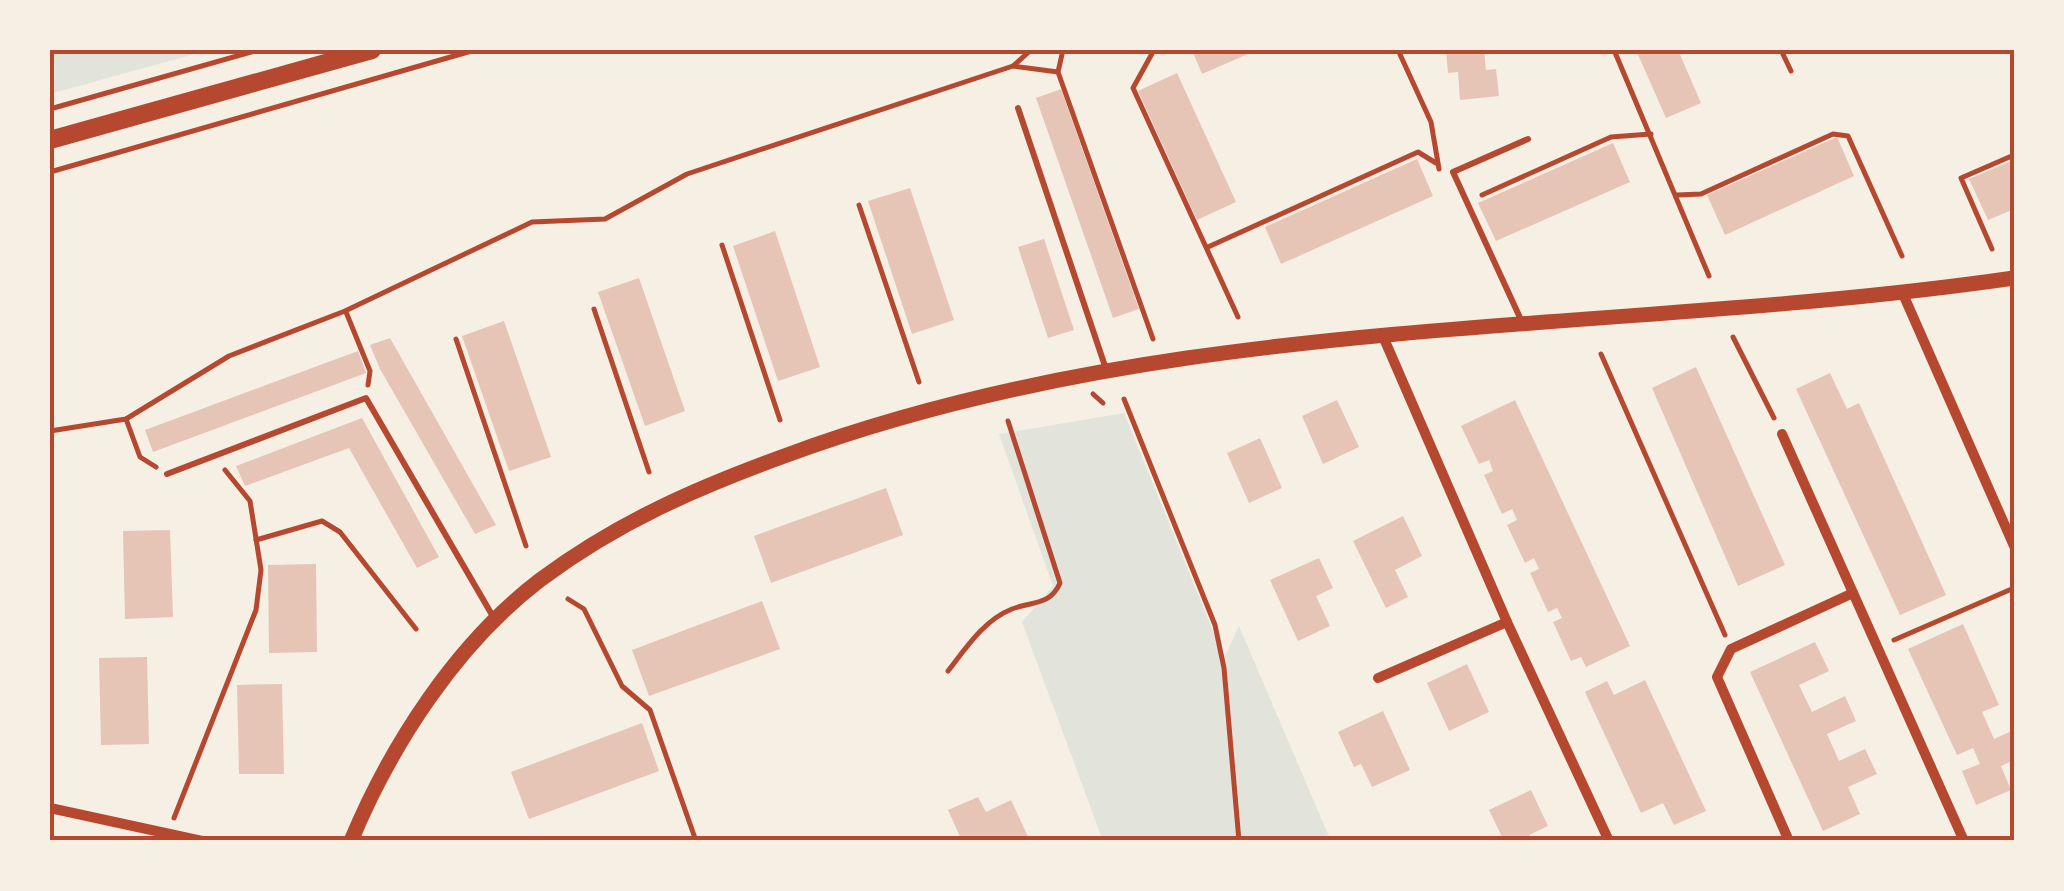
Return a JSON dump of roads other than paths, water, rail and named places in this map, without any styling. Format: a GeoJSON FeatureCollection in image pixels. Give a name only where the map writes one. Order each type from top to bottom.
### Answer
{"type":"FeatureCollection","features":[{"type":"Feature","properties":{"kind":"main road"},"geometry":{"type":"LineString","coordinates":[[50,140],[372,50]]}},
{"type":"Feature","properties":{"kind":"street"},"geometry":{"type":"LineString","coordinates":[[351,841],[408,732],[495,621],[538,582],[640,513],[881,420],[1106,369],[1382,334],[1903,294],[2014,278]]}},
{"type":"Feature","properties":{"kind":"street"},"geometry":{"type":"LineString","coordinates":[[1903,294],[2014,546]]}},
{"type":"Feature","properties":{"kind":"street"},"geometry":{"type":"LineString","coordinates":[[1382,334],[1507,622],[1609,841]]}},
{"type":"Feature","properties":{"kind":"street"},"geometry":{"type":"LineString","coordinates":[[1782,434],[1964,841]]}},
{"type":"Feature","properties":{"kind":"street"},"geometry":{"type":"LineString","coordinates":[[1789,841],[1717,677],[1730,649],[1853,593]]}},
{"type":"Feature","properties":{"kind":"street"},"geometry":{"type":"LineString","coordinates":[[1378,678],[1507,622]]}},
{"type":"Feature","properties":{"kind":"street"},"geometry":{"type":"LineString","coordinates":[[50,808],[202,841]]}},
{"type":"Feature","properties":{"kind":"lane"},"geometry":{"type":"LineString","coordinates":[[1018,108],[1106,369]]}},
{"type":"Feature","properties":{"kind":"lane"},"geometry":{"type":"LineString","coordinates":[[1522,324],[1453,172],[1528,138]]}},
{"type":"Feature","properties":{"kind":"lane"},"geometry":{"type":"LineString","coordinates":[[167,474],[366,398],[495,621]]}}]}
